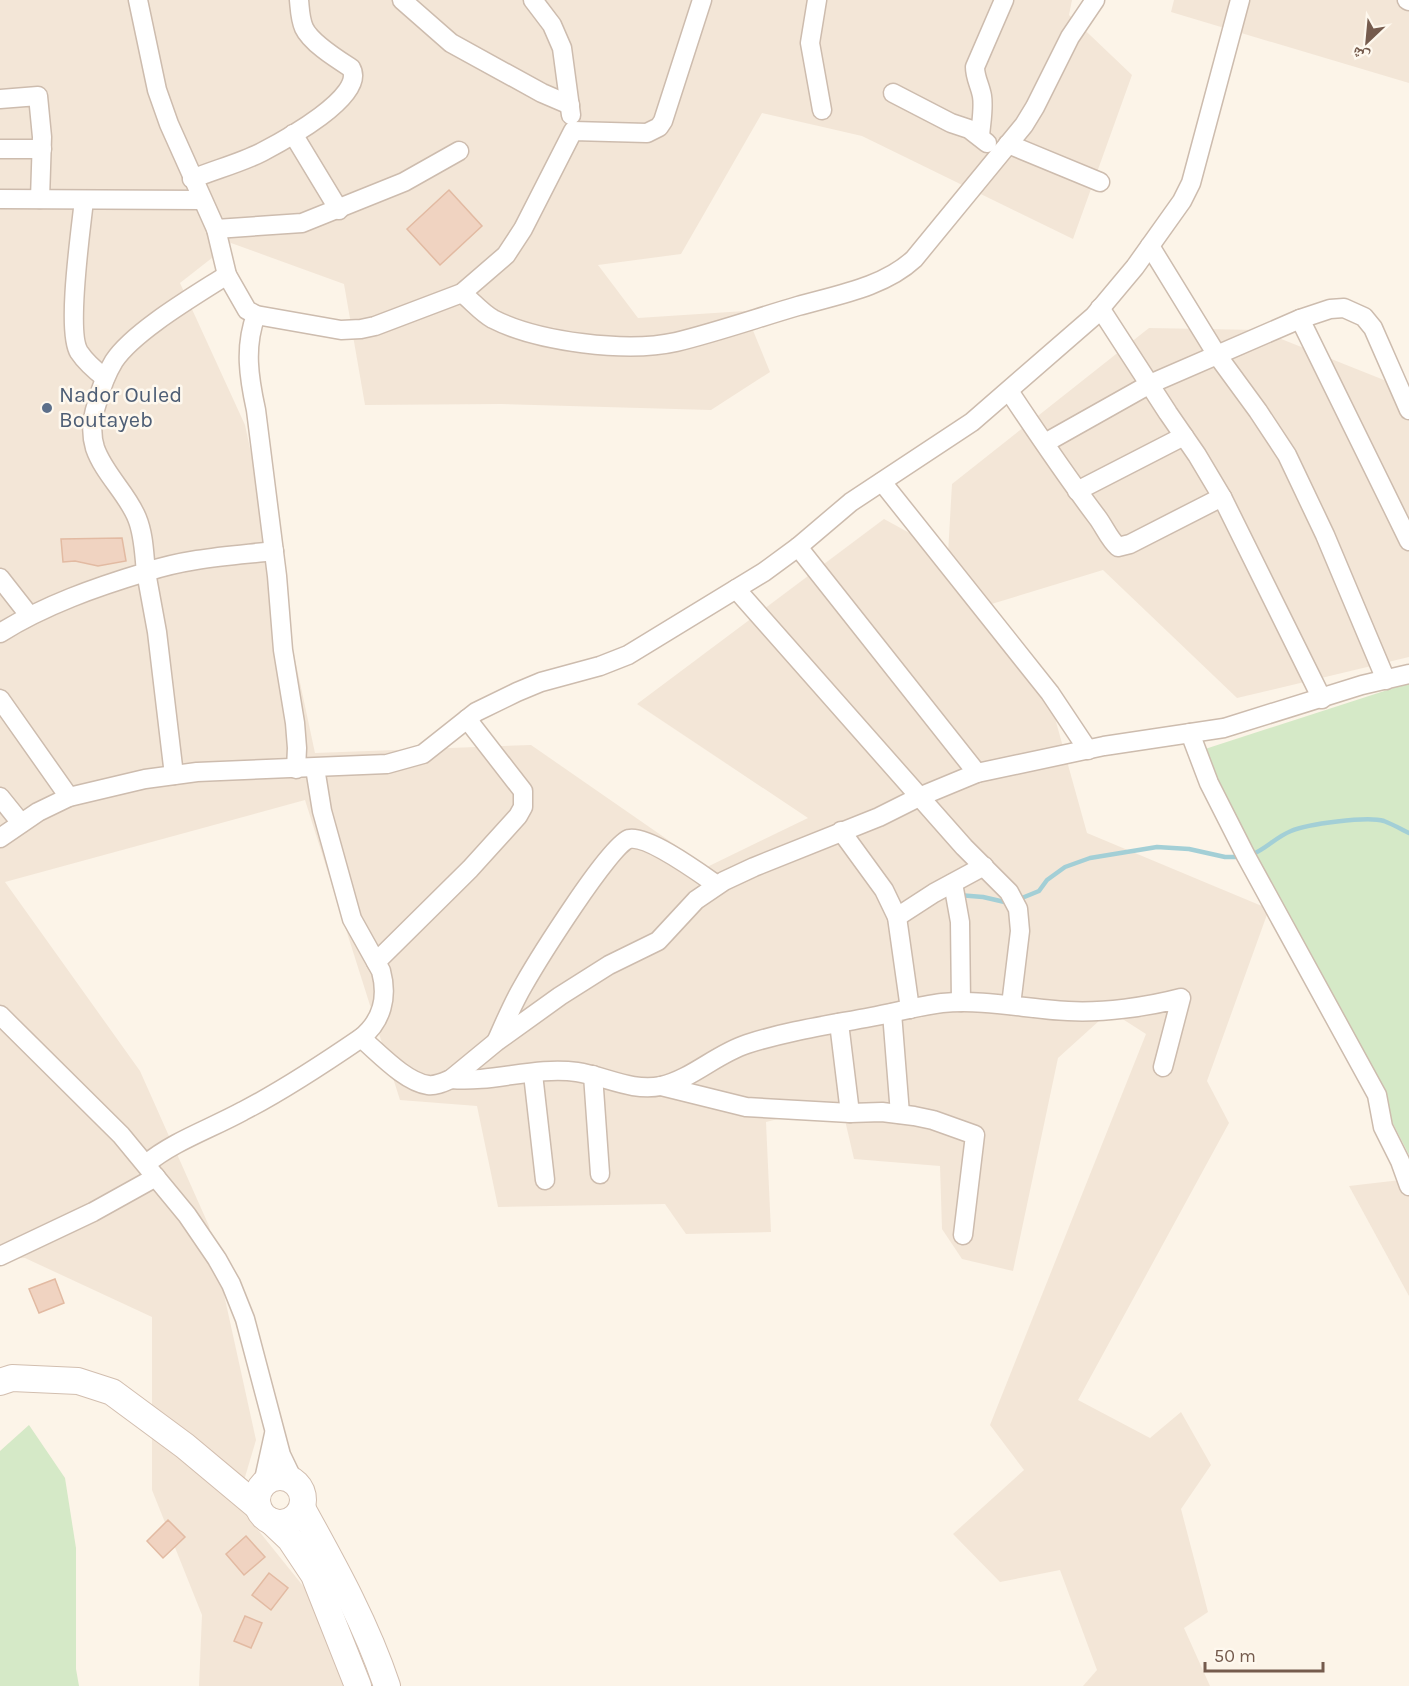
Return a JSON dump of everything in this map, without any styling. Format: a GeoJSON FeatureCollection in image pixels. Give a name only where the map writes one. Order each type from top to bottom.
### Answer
{"type":"FeatureCollection","features":[{"type":"Feature","properties":{"kind":"street"},"geometry":{"type":"LineString","coordinates":[[138,0],[157,90],[192,179],[216,229],[227,275],[247,310],[256,315],[341,330],[375,326],[462,293],[506,255],[523,229],[573,131],[562,48],[552,25],[533,0]]}},
{"type":"Feature","properties":{"kind":"street"},"geometry":{"type":"LineString","coordinates":[[192,179],[260,153],[318,119],[350,89],[354,80],[351,68],[324,49],[306,31],[298,0]]}},
{"type":"Feature","properties":{"kind":"street"},"geometry":{"type":"LineString","coordinates":[[402,0],[451,43],[542,93],[570,105]]}},
{"type":"Feature","properties":{"kind":"street"},"geometry":{"type":"LineString","coordinates":[[573,131],[647,133],[663,122],[702,0]]}},
{"type":"Feature","properties":{"kind":"street"},"geometry":{"type":"LineString","coordinates":[[817,0],[810,43],[822,111]]}},
{"type":"Feature","properties":{"kind":"street"},"geometry":{"type":"LineString","coordinates":[[980,135],[982,92],[975,79],[975,67],[1004,0]]}},
{"type":"Feature","properties":{"kind":"street"},"geometry":{"type":"LineString","coordinates":[[462,293],[491,318],[520,330],[567,341],[622,346],[674,342],[840,294],[889,277],[903,270],[914,259],[1035,107],[1070,37],[1095,0]]}},
{"type":"Feature","properties":{"kind":"street"},"geometry":{"type":"LineString","coordinates":[[0,838],[69,797],[145,780],[174,775],[387,764],[408,760],[423,754],[476,712],[541,682],[600,666],[628,655],[736,590],[798,547],[851,502],[972,422],[1114,294],[1182,201],[1191,183],[1240,0]]}},
{"type":"Feature","properties":{"kind":"street"},"geometry":{"type":"LineString","coordinates":[[893,93],[980,135],[1003,150],[1100,182]]}},
{"type":"Feature","properties":{"kind":"street"},"geometry":{"type":"LineString","coordinates":[[0,99],[38,96],[42,149],[40,199]]}},
{"type":"Feature","properties":{"kind":"street"},"geometry":{"type":"LineString","coordinates":[[293,134],[339,210]]}},
{"type":"Feature","properties":{"kind":"street"},"geometry":{"type":"LineString","coordinates":[[0,149],[42,149]]}},
{"type":"Feature","properties":{"kind":"street"},"geometry":{"type":"LineString","coordinates":[[216,229],[302,223],[404,182],[459,151]]}},
{"type":"Feature","properties":{"kind":"street"},"geometry":{"type":"LineString","coordinates":[[0,199],[202,200]]}},
{"type":"Feature","properties":{"kind":"street"},"geometry":{"type":"LineString","coordinates":[[84,200],[73,314],[74,334],[79,351],[105,378]]}},
{"type":"Feature","properties":{"kind":"street"},"geometry":{"type":"LineString","coordinates":[[1150,246],[1217,355],[1287,455],[1325,535],[1386,680]]}},
{"type":"Feature","properties":{"kind":"street"},"geometry":{"type":"LineString","coordinates":[[174,775],[159,643],[146,572],[142,535],[137,517],[105,468],[95,447],[92,431],[93,418],[105,378],[115,360],[130,343],[227,275]]}},
{"type":"Feature","properties":{"kind":"street"},"geometry":{"type":"LineString","coordinates":[[1100,308],[1222,497],[1322,699]]}},
{"type":"Feature","properties":{"kind":"street"},"geometry":{"type":"LineString","coordinates":[[1045,443],[1150,384],[1300,319],[1330,309],[1344,308],[1364,317],[1373,328],[1409,410]]}},
{"type":"Feature","properties":{"kind":"street"},"geometry":{"type":"LineString","coordinates":[[256,315],[249,337],[249,361],[274,551],[283,650],[295,723],[296,769]]}},
{"type":"Feature","properties":{"kind":"street"},"geometry":{"type":"LineString","coordinates":[[1300,319],[1409,541]]}},
{"type":"Feature","properties":{"kind":"street"},"geometry":{"type":"LineString","coordinates":[[1009,391],[1077,491],[1106,528],[1113,542],[1122,547],[1222,497]]}},
{"type":"Feature","properties":{"kind":"street"},"geometry":{"type":"LineString","coordinates":[[1077,491],[1184,435]]}},
{"type":"Feature","properties":{"kind":"street"},"geometry":{"type":"LineString","coordinates":[[882,482],[1050,693],[1088,750]]}},
{"type":"Feature","properties":{"kind":"street"},"geometry":{"type":"LineString","coordinates":[[798,547],[976,773]]}},
{"type":"Feature","properties":{"kind":"street"},"geometry":{"type":"LineString","coordinates":[[0,633],[29,615],[109,584],[171,564],[274,551]]}},
{"type":"Feature","properties":{"kind":"street"},"geometry":{"type":"LineString","coordinates":[[0,578],[29,615]]}},
{"type":"Feature","properties":{"kind":"street"},"geometry":{"type":"LineString","coordinates":[[736,590],[919,797],[1009,892],[1018,909],[1020,931],[1011,1005]]}},
{"type":"Feature","properties":{"kind":"street"},"geometry":{"type":"LineString","coordinates":[[361,1038],[400,1072],[422,1083],[434,1085],[451,1079],[496,1042],[560,996],[609,965],[658,941],[696,900],[717,885],[754,867],[879,817],[919,797],[976,773],[1088,750],[1224,728],[1362,685],[1409,674]]}},
{"type":"Feature","properties":{"kind":"street"},"geometry":{"type":"LineString","coordinates":[[0,699],[69,797]]}},
{"type":"Feature","properties":{"kind":"street"},"geometry":{"type":"LineString","coordinates":[[376,962],[483,856],[518,816],[523,807],[523,791],[467,719]]}},
{"type":"Feature","properties":{"kind":"street"},"geometry":{"type":"LineString","coordinates":[[1190,733],[1209,783],[1246,856],[1377,1095],[1383,1127],[1400,1161],[1409,1186]]}},
{"type":"Feature","properties":{"kind":"street"},"geometry":{"type":"LineString","coordinates":[[0,1256],[93,1212],[151,1170],[167,1148],[273,1094],[371,1030],[383,1007],[383,978],[352,918],[322,811],[315,768]]}},
{"type":"Feature","properties":{"kind":"street"},"geometry":{"type":"LineString","coordinates":[[0,797],[21,824]]}},
{"type":"Feature","properties":{"kind":"street"},"geometry":{"type":"LineString","coordinates":[[841,831],[884,890],[897,917],[901,1011],[900,1114]]}},
{"type":"Feature","properties":{"kind":"street"},"geometry":{"type":"LineString","coordinates":[[496,1042],[522,988],[580,897],[611,853],[621,843],[629,839],[644,841],[684,862],[717,885]]}},
{"type":"Feature","properties":{"kind":"street"},"geometry":{"type":"LineString","coordinates":[[897,917],[984,866]]}},
{"type":"Feature","properties":{"kind":"street"},"geometry":{"type":"LineString","coordinates":[[953,883],[960,922],[961,1002]]}},
{"type":"Feature","properties":{"kind":"street"},"geometry":{"type":"LineString","coordinates":[[661,1086],[676,1081],[717,1056],[745,1044],[839,1023],[961,1002],[1070,1011],[1130,1007],[1181,998],[1163,1067]]}},
{"type":"Feature","properties":{"kind":"street"},"geometry":{"type":"LineString","coordinates":[[0,1015],[121,1135],[203,1238],[231,1284],[253,1345],[281,1455],[293,1480],[303,1492],[302,1508],[340,1576],[370,1639],[387,1686]]}},
{"type":"Feature","properties":{"kind":"street"},"geometry":{"type":"LineString","coordinates":[[839,1023],[850,1113]]}},
{"type":"Feature","properties":{"kind":"street"},"geometry":{"type":"LineString","coordinates":[[451,1079],[470,1081],[567,1071],[633,1086],[661,1086],[746,1107],[850,1113],[882,1112],[933,1120],[975,1135],[963,1235]]}},
{"type":"Feature","properties":{"kind":"street"},"geometry":{"type":"LineString","coordinates":[[533,1074],[545,1180]]}},
{"type":"Feature","properties":{"kind":"street"},"geometry":{"type":"LineString","coordinates":[[594,1076],[600,1174]]}},
{"type":"Feature","properties":{"kind":"street"},"geometry":{"type":"LineString","coordinates":[[0,1365],[28,1361],[65,1363],[90,1370],[121,1385],[185,1429],[285,1523],[292,1520],[302,1508]]}},
{"type":"Feature","properties":{"kind":"street"},"geometry":{"type":"LineString","coordinates":[[0,1382],[12,1378],[78,1381],[112,1392],[263,1501],[314,1575],[358,1686]]}},
{"type":"Feature","properties":{"kind":"street"},"geometry":{"type":"LineString","coordinates":[[263,1501],[274,1432]]}},
{"type":"Feature","properties":{"kind":"street"},"geometry":{"type":"LineString","coordinates":[[263,1501],[270,1479],[286,1477],[293,1480]]}},
{"type":"Feature","properties":{"kind":"shaded area"},"geometry":{"type":"Polygon","coordinates":[[[0,0],[1072,0],[1069,15],[1132,75],[1073,239],[862,136],[762,113],[681,254],[598,265],[638,318],[745,311],[770,372],[711,410],[501,404],[365,405],[344,284],[231,243],[180,283],[245,425],[315,753],[531,745],[707,867],[808,818],[637,704],[884,519],[948,554],[952,484],[1149,328],[1259,330],[1409,390],[1409,657],[1237,698],[1103,570],[975,609],[1053,711],[1087,833],[1269,909],[1207,1081],[1229,1123],[1078,1400],[1150,1438],[1181,1412],[1211,1465],[1181,1509],[1208,1612],[1184,1628],[1210,1686],[1083,1686],[1097,1670],[1060,1570],[1000,1582],[953,1534],[1024,1470],[990,1425],[1146,1034],[1110,1011],[1058,1058],[1013,1271],[962,1259],[942,1229],[940,1166],[854,1159],[841,1103],[766,1122],[771,1232],[686,1234],[665,1204],[498,1207],[477,1106],[400,1100],[305,800],[5,882],[140,1071],[209,1226],[256,1440],[237,1504],[320,1607],[347,1686],[199,1686],[202,1615],[152,1490],[152,1317],[25,1258],[0,1259],[0,0]]]}},
{"type":"Feature","properties":{"kind":"shaded area"},"geometry":{"type":"Polygon","coordinates":[[[1174,0],[1409,0],[1409,83],[1171,12],[1174,0]]]}},
{"type":"Feature","properties":{"kind":"shaded area"},"geometry":{"type":"Polygon","coordinates":[[[1409,1179],[1409,1296],[1349,1186],[1409,1179]]]}},
{"type":"Feature","properties":{"kind":"green space"},"geometry":{"type":"Polygon","coordinates":[[[1409,683],[1409,1155],[1202,750],[1409,683]]]}},
{"type":"Feature","properties":{"kind":"green space"},"geometry":{"type":"Polygon","coordinates":[[[29,1425],[65,1478],[76,1548],[76,1669],[79,1686],[0,1686],[0,1451],[29,1425]]]}},
{"type":"Feature","properties":{"kind":"building"},"geometry":{"type":"Polygon","coordinates":[[[449,190],[482,226],[440,265],[407,229],[449,190]]]}},
{"type":"Feature","properties":{"kind":"building"},"geometry":{"type":"Polygon","coordinates":[[[122,538],[126,561],[98,566],[75,561],[63,562],[61,539],[122,538]]]}},
{"type":"Feature","properties":{"kind":"building"},"geometry":{"type":"Polygon","coordinates":[[[55,1279],[64,1303],[39,1313],[29,1289],[55,1279]]]}},
{"type":"Feature","properties":{"kind":"building"},"geometry":{"type":"Polygon","coordinates":[[[168,1520],[185,1537],[163,1558],[147,1541],[168,1520]]]}},
{"type":"Feature","properties":{"kind":"building"},"geometry":{"type":"Polygon","coordinates":[[[246,1536],[265,1557],[244,1575],[226,1554],[246,1536]]]}},
{"type":"Feature","properties":{"kind":"building"},"geometry":{"type":"Polygon","coordinates":[[[269,1573],[288,1588],[271,1610],[252,1595],[269,1573]]]}},
{"type":"Feature","properties":{"kind":"building"},"geometry":{"type":"Polygon","coordinates":[[[245,1616],[262,1623],[251,1648],[234,1641],[245,1616]]]}},
{"type":"Feature","properties":{"kind":"waterway"},"geometry":{"type":"LineString","coordinates":[[1251,855],[1291,831],[1323,823],[1376,820],[1387,822],[1409,833]]}},
{"type":"Feature","properties":{"kind":"waterway"},"geometry":{"type":"LineString","coordinates":[[1017,900],[1039,891],[1047,880],[1065,867],[1090,858],[1157,847],[1189,849],[1225,857],[1243,857]]}},
{"type":"Feature","properties":{"kind":"waterway"},"geometry":{"type":"LineString","coordinates":[[958,895],[983,897],[1009,903]]}},
{"type":"Feature","properties":{"kind":"place","name":"Nador Ouled Boutayeb"},"geometry":{"type":"Point","coordinates":[47,408]}}]}
